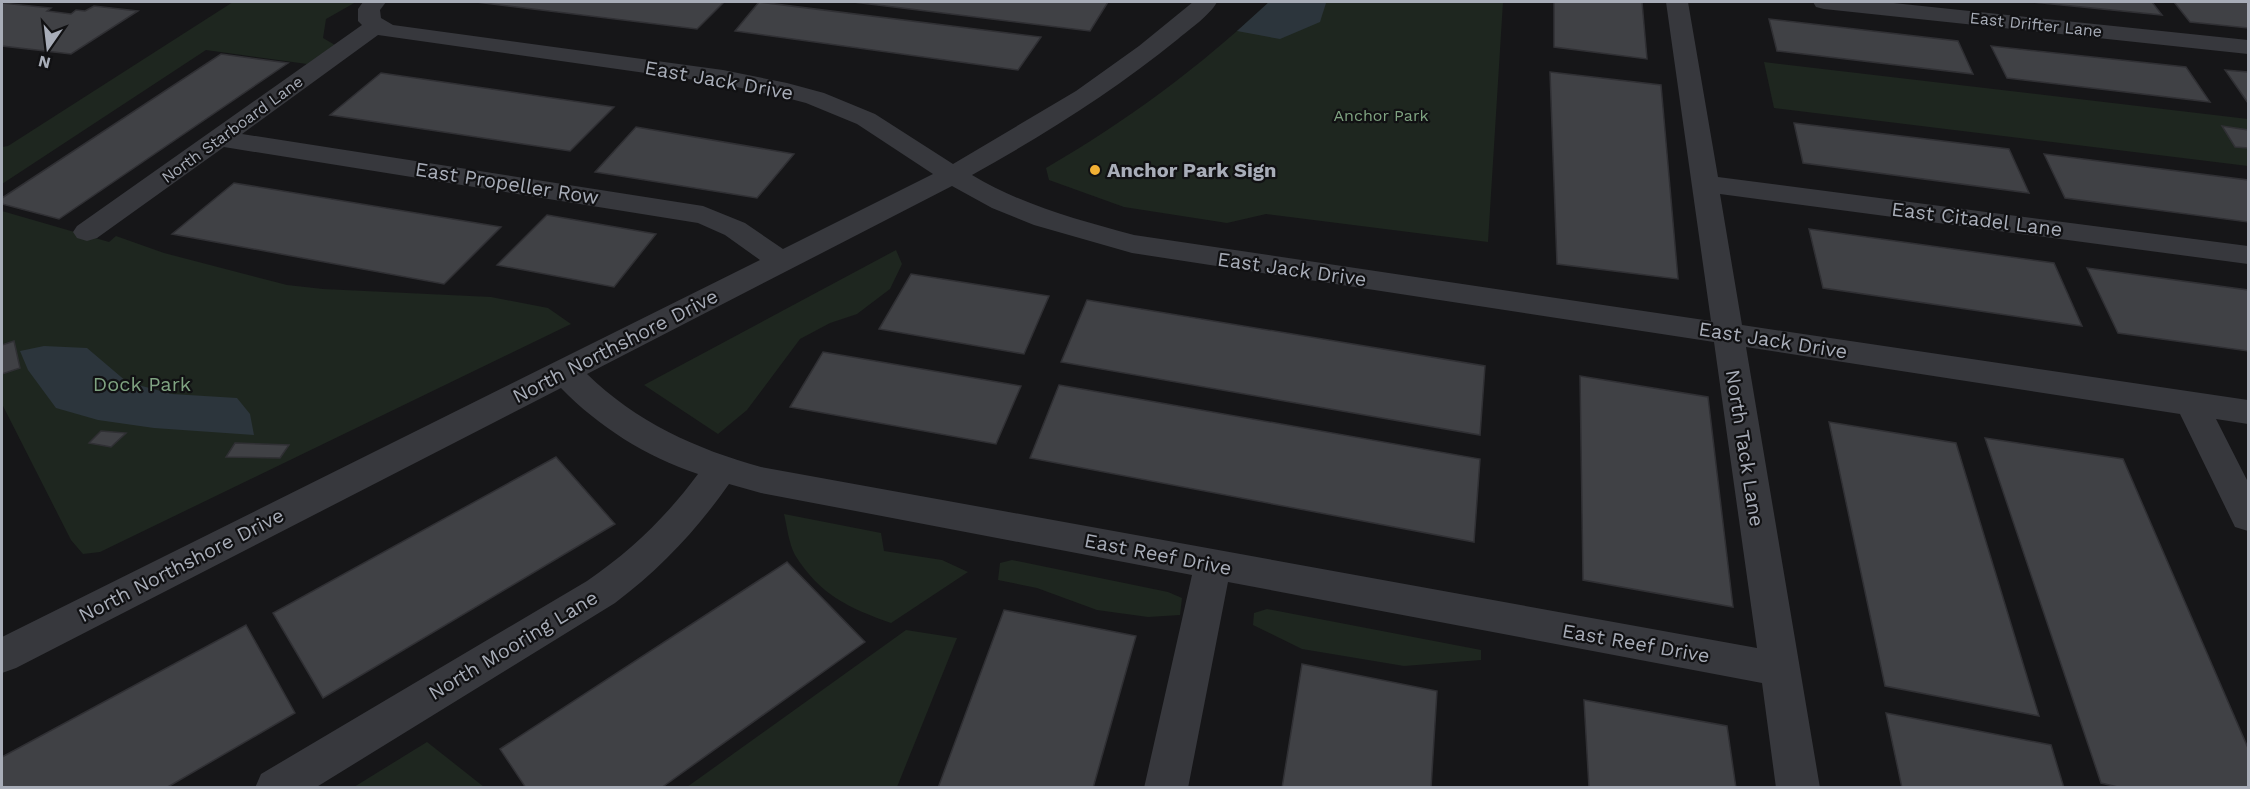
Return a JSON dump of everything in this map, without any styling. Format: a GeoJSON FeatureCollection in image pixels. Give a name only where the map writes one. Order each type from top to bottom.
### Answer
{"type":"FeatureCollection","features":[{"type":"Feature","properties":{"kind":"street","name":"North Northshore Drive"},"geometry":{"type":"LineString","coordinates":[[5,644],[565,372],[953,175],[1020,138],[1117,75],[1206,2]]}},
{"type":"Feature","properties":{"kind":"street","name":"North Tack Lane"},"geometry":{"type":"LineString","coordinates":[[1677,2],[1798,788]]}},
{"type":"Feature","properties":{"kind":"street","name":"East Drifter Lane"},"geometry":{"type":"LineString","coordinates":[[1824,2],[2248,47]]}},
{"type":"Feature","properties":{"kind":"street","name":"East Jack Drive"},"geometry":{"type":"LineString","coordinates":[[374,16],[387,31],[723,77],[815,98],[866,119],[953,175],[1002,202],[1044,219],[1132,244],[2248,412]]}},
{"type":"Feature","properties":{"kind":"street","name":"North Starboard Lane"},"geometry":{"type":"LineString","coordinates":[[87,232],[219,138],[374,16]]}},
{"type":"Feature","properties":{"kind":"street","name":"East Propeller Row"},"geometry":{"type":"LineString","coordinates":[[219,138],[703,215],[748,234],[781,262]]}},
{"type":"Feature","properties":{"kind":"street","name":"East Citadel Lane"},"geometry":{"type":"LineString","coordinates":[[1704,184],[2248,255]]}},
{"type":"Feature","properties":{"kind":"street","name":"East Reef Drive"},"geometry":{"type":"LineString","coordinates":[[565,372],[594,401],[640,434],[679,454],[720,469],[761,480],[1779,669]]}},
{"type":"Feature","properties":{"kind":"street"},"geometry":{"type":"LineString","coordinates":[[2192,404],[2248,517]]}},
{"type":"Feature","properties":{"kind":"street","name":"North Mooring Lane"},"geometry":{"type":"LineString","coordinates":[[276,788],[591,598],[631,571],[678,527],[720,469]]}},
{"type":"Feature","properties":{"kind":"street"},"geometry":{"type":"LineString","coordinates":[[1166,788],[1214,565]]}},
{"type":"Feature","properties":{"kind":"green space"},"geometry":{"type":"Polygon","coordinates":[[[233,2],[356,2],[326,19],[323,38],[335,45],[307,64],[206,50],[2,184],[2,147],[8,146],[233,2]]]}},
{"type":"Feature","properties":{"kind":"green space","name":"Anchor Park"},"geometry":{"type":"Polygon","coordinates":[[[1269,2],[1503,2],[1488,242],[1266,214],[1227,223],[1124,207],[1049,180],[1046,168],[1134,112],[1217,48],[1269,2]]]}},
{"type":"Feature","properties":{"kind":"green space"},"geometry":{"type":"Polygon","coordinates":[[[1764,62],[2248,119],[2248,166],[1774,108],[1764,62]]]}},
{"type":"Feature","properties":{"kind":"green space","name":"Dock Park"},"geometry":{"type":"Polygon","coordinates":[[[2,211],[109,242],[116,236],[164,253],[287,285],[323,289],[491,297],[548,308],[571,324],[100,552],[83,554],[71,540],[2,404],[2,211]]]}},
{"type":"Feature","properties":{"kind":"green space"},"geometry":{"type":"Polygon","coordinates":[[[896,250],[902,264],[890,289],[857,314],[830,323],[800,339],[747,410],[718,434],[644,385],[896,250]]]}},
{"type":"Feature","properties":{"kind":"green space"},"geometry":{"type":"Polygon","coordinates":[[[784,514],[881,533],[884,551],[942,560],[968,572],[891,623],[849,605],[825,590],[815,580],[793,551],[784,514]]]}},
{"type":"Feature","properties":{"kind":"green space"},"geometry":{"type":"Polygon","coordinates":[[[1012,560],[1168,592],[1182,598],[1180,615],[1148,617],[1097,610],[1037,588],[998,580],[1000,563],[1012,560]]]}},
{"type":"Feature","properties":{"kind":"green space"},"geometry":{"type":"Polygon","coordinates":[[[1267,609],[1481,650],[1481,660],[1404,666],[1302,649],[1253,625],[1254,613],[1267,609]]]}},
{"type":"Feature","properties":{"kind":"green space"},"geometry":{"type":"Polygon","coordinates":[[[906,630],[957,638],[897,787],[687,787],[906,630]]]}},
{"type":"Feature","properties":{"kind":"green space"},"geometry":{"type":"Polygon","coordinates":[[[427,742],[484,787],[354,787],[427,742]]]}},
{"type":"Feature","properties":{"kind":"shaded area"},"geometry":{"type":"Polygon","coordinates":[[[1269,2],[1326,3],[1320,22],[1280,39],[1237,31],[1269,2]]]}},
{"type":"Feature","properties":{"kind":"shaded area"},"geometry":{"type":"Polygon","coordinates":[[[44,346],[87,348],[127,382],[172,394],[237,398],[250,414],[254,435],[154,428],[98,420],[56,408],[28,370],[20,351],[44,346]]]}},
{"type":"Feature","properties":{"kind":"building"},"geometry":{"type":"Polygon","coordinates":[[[476,2],[724,2],[697,29],[476,2]]]}},
{"type":"Feature","properties":{"kind":"building"},"geometry":{"type":"Polygon","coordinates":[[[759,2],[1041,37],[1018,70],[735,31],[759,2]]]}},
{"type":"Feature","properties":{"kind":"building"},"geometry":{"type":"Polygon","coordinates":[[[853,2],[1108,2],[1090,31],[853,2]]]}},
{"type":"Feature","properties":{"kind":"building"},"geometry":{"type":"Polygon","coordinates":[[[1554,2],[1642,2],[1647,59],[1554,47],[1554,2]]]}},
{"type":"Feature","properties":{"kind":"building"},"geometry":{"type":"Polygon","coordinates":[[[2032,2],[2152,2],[2162,15],[2032,2]]]}},
{"type":"Feature","properties":{"kind":"building"},"geometry":{"type":"Polygon","coordinates":[[[2174,2],[2248,2],[2248,28],[2190,22],[2174,2]]]}},
{"type":"Feature","properties":{"kind":"building"},"geometry":{"type":"Polygon","coordinates":[[[2,3],[51,8],[47,11],[71,14],[76,10],[85,11],[94,6],[138,11],[71,54],[2,46],[2,3]]]}},
{"type":"Feature","properties":{"kind":"building"},"geometry":{"type":"Polygon","coordinates":[[[1769,19],[1958,41],[1973,74],[1777,51],[1769,19]]]}},
{"type":"Feature","properties":{"kind":"building"},"geometry":{"type":"Polygon","coordinates":[[[1991,46],[2186,67],[2210,102],[2007,78],[1991,46]]]}},
{"type":"Feature","properties":{"kind":"building"},"geometry":{"type":"Polygon","coordinates":[[[221,54],[288,63],[59,219],[2,204],[2,198],[221,54]]]}},
{"type":"Feature","properties":{"kind":"building"},"geometry":{"type":"Polygon","coordinates":[[[2225,70],[2248,72],[2248,103],[2225,70]]]}},
{"type":"Feature","properties":{"kind":"building"},"geometry":{"type":"Polygon","coordinates":[[[1550,72],[1661,85],[1678,279],[1557,264],[1550,72]]]}},
{"type":"Feature","properties":{"kind":"building"},"geometry":{"type":"Polygon","coordinates":[[[381,73],[614,107],[570,151],[330,115],[381,73]]]}},
{"type":"Feature","properties":{"kind":"building"},"geometry":{"type":"Polygon","coordinates":[[[1794,123],[2009,149],[2029,193],[1803,163],[1794,123]]]}},
{"type":"Feature","properties":{"kind":"building"},"geometry":{"type":"Polygon","coordinates":[[[2222,126],[2248,130],[2248,148],[2235,147],[2222,126]]]}},
{"type":"Feature","properties":{"kind":"building"},"geometry":{"type":"Polygon","coordinates":[[[636,127],[794,154],[757,198],[595,172],[636,127]]]}},
{"type":"Feature","properties":{"kind":"building"},"geometry":{"type":"Polygon","coordinates":[[[2044,154],[2248,180],[2248,222],[2065,198],[2044,154]]]}},
{"type":"Feature","properties":{"kind":"building"},"geometry":{"type":"Polygon","coordinates":[[[234,183],[501,227],[444,284],[172,234],[234,183]]]}},
{"type":"Feature","properties":{"kind":"building"},"geometry":{"type":"Polygon","coordinates":[[[547,215],[656,234],[614,287],[497,265],[547,215]]]}},
{"type":"Feature","properties":{"kind":"building"},"geometry":{"type":"Polygon","coordinates":[[[1809,229],[2054,263],[2082,326],[1823,288],[1809,229]]]}},
{"type":"Feature","properties":{"kind":"building"},"geometry":{"type":"Polygon","coordinates":[[[2087,268],[2248,290],[2248,351],[2118,333],[2087,268]]]}},
{"type":"Feature","properties":{"kind":"building"},"geometry":{"type":"Polygon","coordinates":[[[911,274],[1049,296],[1024,354],[879,329],[911,274]]]}},
{"type":"Feature","properties":{"kind":"building"},"geometry":{"type":"Polygon","coordinates":[[[1087,300],[1485,366],[1480,435],[1061,362],[1087,300]]]}},
{"type":"Feature","properties":{"kind":"building"},"geometry":{"type":"Polygon","coordinates":[[[14,341],[20,368],[2,374],[2,345],[14,341]]]}},
{"type":"Feature","properties":{"kind":"building"},"geometry":{"type":"Polygon","coordinates":[[[823,352],[1021,386],[996,444],[790,407],[823,352]]]}},
{"type":"Feature","properties":{"kind":"building"},"geometry":{"type":"Polygon","coordinates":[[[1580,376],[1708,397],[1733,607],[1583,580],[1580,376]]]}},
{"type":"Feature","properties":{"kind":"building"},"geometry":{"type":"Polygon","coordinates":[[[1059,385],[1480,459],[1474,542],[1030,458],[1059,385]]]}},
{"type":"Feature","properties":{"kind":"building"},"geometry":{"type":"Polygon","coordinates":[[[1829,422],[1956,443],[2039,716],[1885,686],[1829,422]]]}},
{"type":"Feature","properties":{"kind":"building"},"geometry":{"type":"Polygon","coordinates":[[[101,431],[126,433],[111,447],[89,443],[101,431]]]}},
{"type":"Feature","properties":{"kind":"building"},"geometry":{"type":"Polygon","coordinates":[[[1985,438],[2123,459],[2248,748],[2248,788],[2122,788],[2101,783],[1985,438]]]}},
{"type":"Feature","properties":{"kind":"building"},"geometry":{"type":"Polygon","coordinates":[[[235,443],[289,445],[280,458],[226,457],[235,443]]]}},
{"type":"Feature","properties":{"kind":"building"},"geometry":{"type":"Polygon","coordinates":[[[556,457],[615,524],[323,698],[273,613],[556,457]]]}},
{"type":"Feature","properties":{"kind":"building"},"geometry":{"type":"Polygon","coordinates":[[[787,562],[865,642],[661,788],[526,788],[500,749],[787,562]]]}},
{"type":"Feature","properties":{"kind":"building"},"geometry":{"type":"Polygon","coordinates":[[[1004,610],[1136,636],[1093,788],[938,788],[1004,610]]]}},
{"type":"Feature","properties":{"kind":"building"},"geometry":{"type":"Polygon","coordinates":[[[246,625],[295,713],[166,788],[2,788],[2,757],[246,625]]]}},
{"type":"Feature","properties":{"kind":"building"},"geometry":{"type":"Polygon","coordinates":[[[1302,664],[1437,691],[1431,788],[1282,788],[1302,664]]]}},
{"type":"Feature","properties":{"kind":"building"},"geometry":{"type":"Polygon","coordinates":[[[1584,700],[1727,726],[1736,788],[1589,788],[1584,700]]]}},
{"type":"Feature","properties":{"kind":"building"},"geometry":{"type":"Polygon","coordinates":[[[1886,713],[2051,745],[2064,788],[1902,788],[1886,713]]]}},
{"type":"Feature","properties":{"kind":"place","name":"Anchor Park Sign"},"geometry":{"type":"Point","coordinates":[1095,170]}}]}
